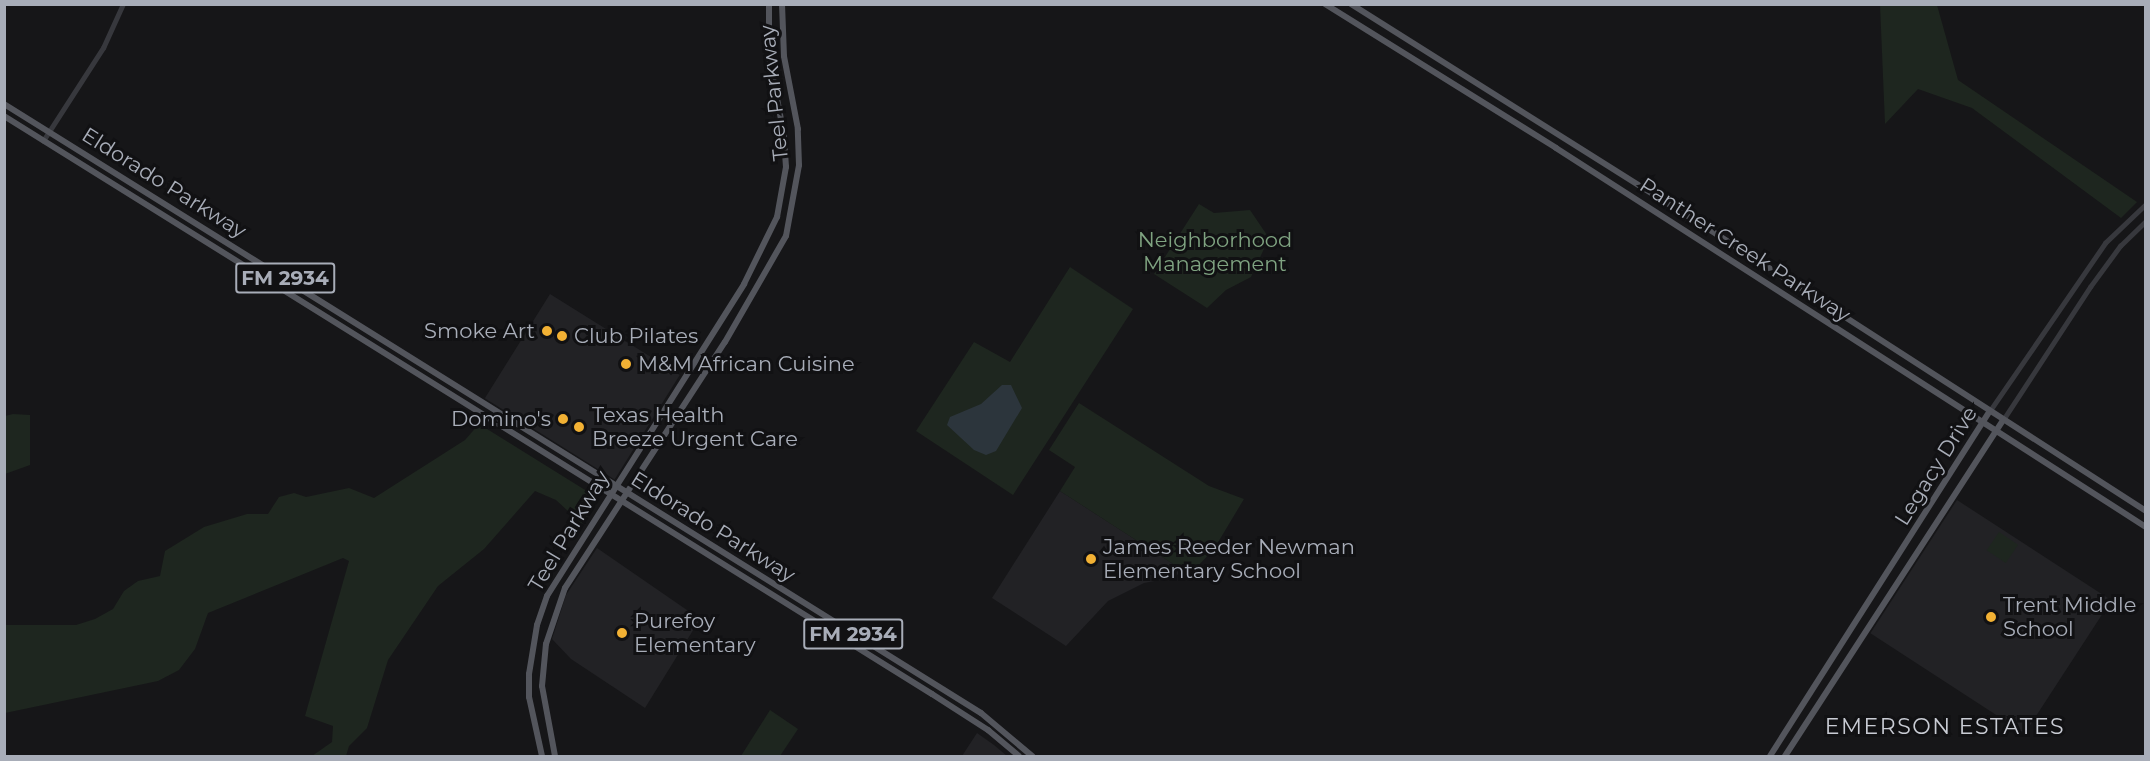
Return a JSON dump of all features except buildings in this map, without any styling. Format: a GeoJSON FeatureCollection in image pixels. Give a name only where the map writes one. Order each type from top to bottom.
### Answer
{"type":"FeatureCollection","features":[{"type":"Feature","properties":{"kind":"main road","name":"Teel Parkway"},"geometry":{"type":"LineString","coordinates":[[542,756],[529,697],[533,641],[547,596],[560,571],[749,276],[777,217],[786,166],[784,137],[769,57],[769,4]]}},
{"type":"Feature","properties":{"kind":"main road","name":"Teel Parkway"},"geometry":{"type":"LineString","coordinates":[[555,756],[549,735],[542,686],[546,644],[570,579],[735,326],[786,236],[795,197],[799,145],[784,56],[782,4]]}},
{"type":"Feature","properties":{"kind":"main road","name":"Panther Creek Parkway"},"geometry":{"type":"LineString","coordinates":[[1325,4],[1702,242],[2145,527]]}},
{"type":"Feature","properties":{"kind":"main road","name":"Panther Creek Parkway"},"geometry":{"type":"LineString","coordinates":[[1351,4],[1710,230],[2145,511]]}},
{"type":"Feature","properties":{"kind":"main road"},"geometry":{"type":"LineString","coordinates":[[1361,27],[1368,15]]}},
{"type":"Feature","properties":{"kind":"main road"},"geometry":{"type":"LineString","coordinates":[[1449,81],[1456,69]]}},
{"type":"Feature","properties":{"kind":"main road","name":"Eldorado Parkway"},"geometry":{"type":"LineString","coordinates":[[4,104],[974,709],[1011,735],[1032,756]]}},
{"type":"Feature","properties":{"kind":"main road","name":"Eldorado Parkway"},"geometry":{"type":"LineString","coordinates":[[4,116],[968,717],[1019,756]]}},
{"type":"Feature","properties":{"kind":"main road"},"geometry":{"type":"LineString","coordinates":[[1702,242],[1710,230]]}},
{"type":"Feature","properties":{"kind":"main road"},"geometry":{"type":"LineString","coordinates":[[1881,357],[1888,345]]}},
{"type":"Feature","properties":{"kind":"main road"},"geometry":{"type":"LineString","coordinates":[[669,401],[680,409]]}},
{"type":"Feature","properties":{"kind":"main road","name":"Legacy Drive"},"geometry":{"type":"LineString","coordinates":[[1770,756],[1989,412]]}},
{"type":"Feature","properties":{"kind":"main road","name":"Legacy Drive"},"geometry":{"type":"LineString","coordinates":[[1785,756],[2003,420]]}},
{"type":"Feature","properties":{"kind":"main road"},"geometry":{"type":"LineString","coordinates":[[515,435],[521,426]]}},
{"type":"Feature","properties":{"kind":"main road"},"geometry":{"type":"LineString","coordinates":[[2072,480],[2079,469]]}},
{"type":"Feature","properties":{"kind":"main road"},"geometry":{"type":"LineString","coordinates":[[1929,507],[1941,515]]}},
{"type":"Feature","properties":{"kind":"main road"},"geometry":{"type":"LineString","coordinates":[[560,571],[570,579]]}},
{"type":"Feature","properties":{"kind":"main road"},"geometry":{"type":"LineString","coordinates":[[1876,592],[1886,598]]}},
{"type":"Feature","properties":{"kind":"main road"},"geometry":{"type":"LineString","coordinates":[[533,641],[546,644]]}},
{"type":"Feature","properties":{"kind":"main road"},"geometry":{"type":"LineString","coordinates":[[1822,675],[1832,683]]}},
{"type":"Feature","properties":{"kind":"main road"},"geometry":{"type":"LineString","coordinates":[[968,717],[974,709]]}},
{"type":"Feature","properties":{"kind":"main road"},"geometry":{"type":"LineString","coordinates":[[538,742],[549,735]]}},
{"type":"Feature","properties":{"kind":"main road"},"geometry":{"type":"LineString","coordinates":[[538,742],[551,743]]}},
{"type":"Feature","properties":{"kind":"street"},"geometry":{"type":"LineString","coordinates":[[43,141],[103,48],[123,4]]}},
{"type":"Feature","properties":{"kind":"street","name":"Legacy Drive"},"geometry":{"type":"LineString","coordinates":[[1989,412],[2105,243],[2145,204]]}},
{"type":"Feature","properties":{"kind":"street","name":"Legacy Drive"},"geometry":{"type":"LineString","coordinates":[[2003,420],[2090,287],[2120,246],[2145,221]]}},
{"type":"Feature","properties":{"kind":"shaded area"},"geometry":{"type":"Polygon","coordinates":[[[550,294],[680,375],[615,479],[485,398],[550,294]]]}},
{"type":"Feature","properties":{"kind":"shaded area"},"geometry":{"type":"Polygon","coordinates":[[[1002,385],[1011,385],[1022,408],[996,451],[986,455],[974,450],[947,425],[950,417],[981,404],[1002,385]]]}},
{"type":"Feature","properties":{"kind":"shaded area","name":"James Reeder Newman Elementary School"},"geometry":{"type":"Polygon","coordinates":[[[1060,491],[1181,569],[1176,577],[1144,583],[1108,601],[1066,646],[992,598],[1060,491]]]}},
{"type":"Feature","properties":{"kind":"shaded area","name":"Trent Middle School"},"geometry":{"type":"Polygon","coordinates":[[[1957,500],[2111,600],[2025,734],[1870,633],[1957,500]]]}},
{"type":"Feature","properties":{"kind":"shaded area","name":"Purefoy Elementary"},"geometry":{"type":"Polygon","coordinates":[[[597,548],[700,619],[645,708],[571,659],[552,639],[566,595],[597,548]]]}},
{"type":"Feature","properties":{"kind":"shaded area"},"geometry":{"type":"Polygon","coordinates":[[[977,733],[994,745],[1007,756],[962,756],[977,733]]]}},
{"type":"Feature","properties":{"kind":"green space"},"geometry":{"type":"Polygon","coordinates":[[[1880,5],[1937,5],[1958,80],[2137,202],[2121,218],[1972,108],[1918,89],[1885,124],[1880,5]]]}},
{"type":"Feature","properties":{"kind":"green space","name":"Neighborhood Management"},"geometry":{"type":"Polygon","coordinates":[[[1199,204],[1214,213],[1250,210],[1269,238],[1251,277],[1226,290],[1207,308],[1154,274],[1199,204]]]}},
{"type":"Feature","properties":{"kind":"green space"},"geometry":{"type":"Polygon","coordinates":[[[1070,267],[1133,309],[1013,495],[916,431],[974,342],[1010,362],[1070,267]]]}},
{"type":"Feature","properties":{"kind":"green space"},"geometry":{"type":"Polygon","coordinates":[[[1079,403],[1209,486],[1244,499],[1214,549],[1196,568],[1187,573],[1060,491],[1075,467],[1049,450],[1079,403]]]}},
{"type":"Feature","properties":{"kind":"green space"},"geometry":{"type":"Polygon","coordinates":[[[30,415],[30,465],[5,474],[5,416],[30,415]]]}},
{"type":"Feature","properties":{"kind":"green space"},"geometry":{"type":"Polygon","coordinates":[[[479,424],[598,498],[582,524],[556,500],[535,491],[484,549],[438,586],[388,660],[367,728],[349,746],[346,756],[312,756],[332,742],[333,726],[305,716],[349,561],[343,558],[208,613],[195,649],[179,670],[158,681],[5,713],[5,625],[76,625],[95,619],[113,609],[124,591],[138,581],[160,576],[165,551],[204,527],[247,514],[268,514],[279,497],[294,493],[306,497],[349,488],[374,498],[465,440],[479,424]]]}},
{"type":"Feature","properties":{"kind":"green space"},"geometry":{"type":"Polygon","coordinates":[[[1999,532],[2018,545],[2006,563],[1987,550],[1999,532]]]}},
{"type":"Feature","properties":{"kind":"green space"},"geometry":{"type":"Polygon","coordinates":[[[770,710],[798,729],[780,756],[741,756],[770,710]]]}},
{"type":"Feature","properties":{"kind":"place","name":"Smoke Art"},"geometry":{"type":"Point","coordinates":[547,331]}},
{"type":"Feature","properties":{"kind":"place","name":"Club Pilates"},"geometry":{"type":"Point","coordinates":[562,336]}},
{"type":"Feature","properties":{"kind":"place","name":"M&M African Cuisine"},"geometry":{"type":"Point","coordinates":[626,364]}},
{"type":"Feature","properties":{"kind":"place","name":"Domino's"},"geometry":{"type":"Point","coordinates":[563,419]}},
{"type":"Feature","properties":{"kind":"place","name":"Texas Health Breeze Urgent Care"},"geometry":{"type":"Point","coordinates":[579,427]}},
{"type":"Feature","properties":{"kind":"place","name":"James Reeder Newman Elementary School"},"geometry":{"type":"Point","coordinates":[1091,559]}},
{"type":"Feature","properties":{"kind":"place","name":"Trent Middle School"},"geometry":{"type":"Point","coordinates":[1991,617]}},
{"type":"Feature","properties":{"kind":"place","name":"Purefoy Elementary"},"geometry":{"type":"Point","coordinates":[622,633]}},
{"type":"Feature","properties":{"kind":"district","name":"EMERSON ESTATES"},"geometry":{"type":"Point","coordinates":[1945,727]}}]}
